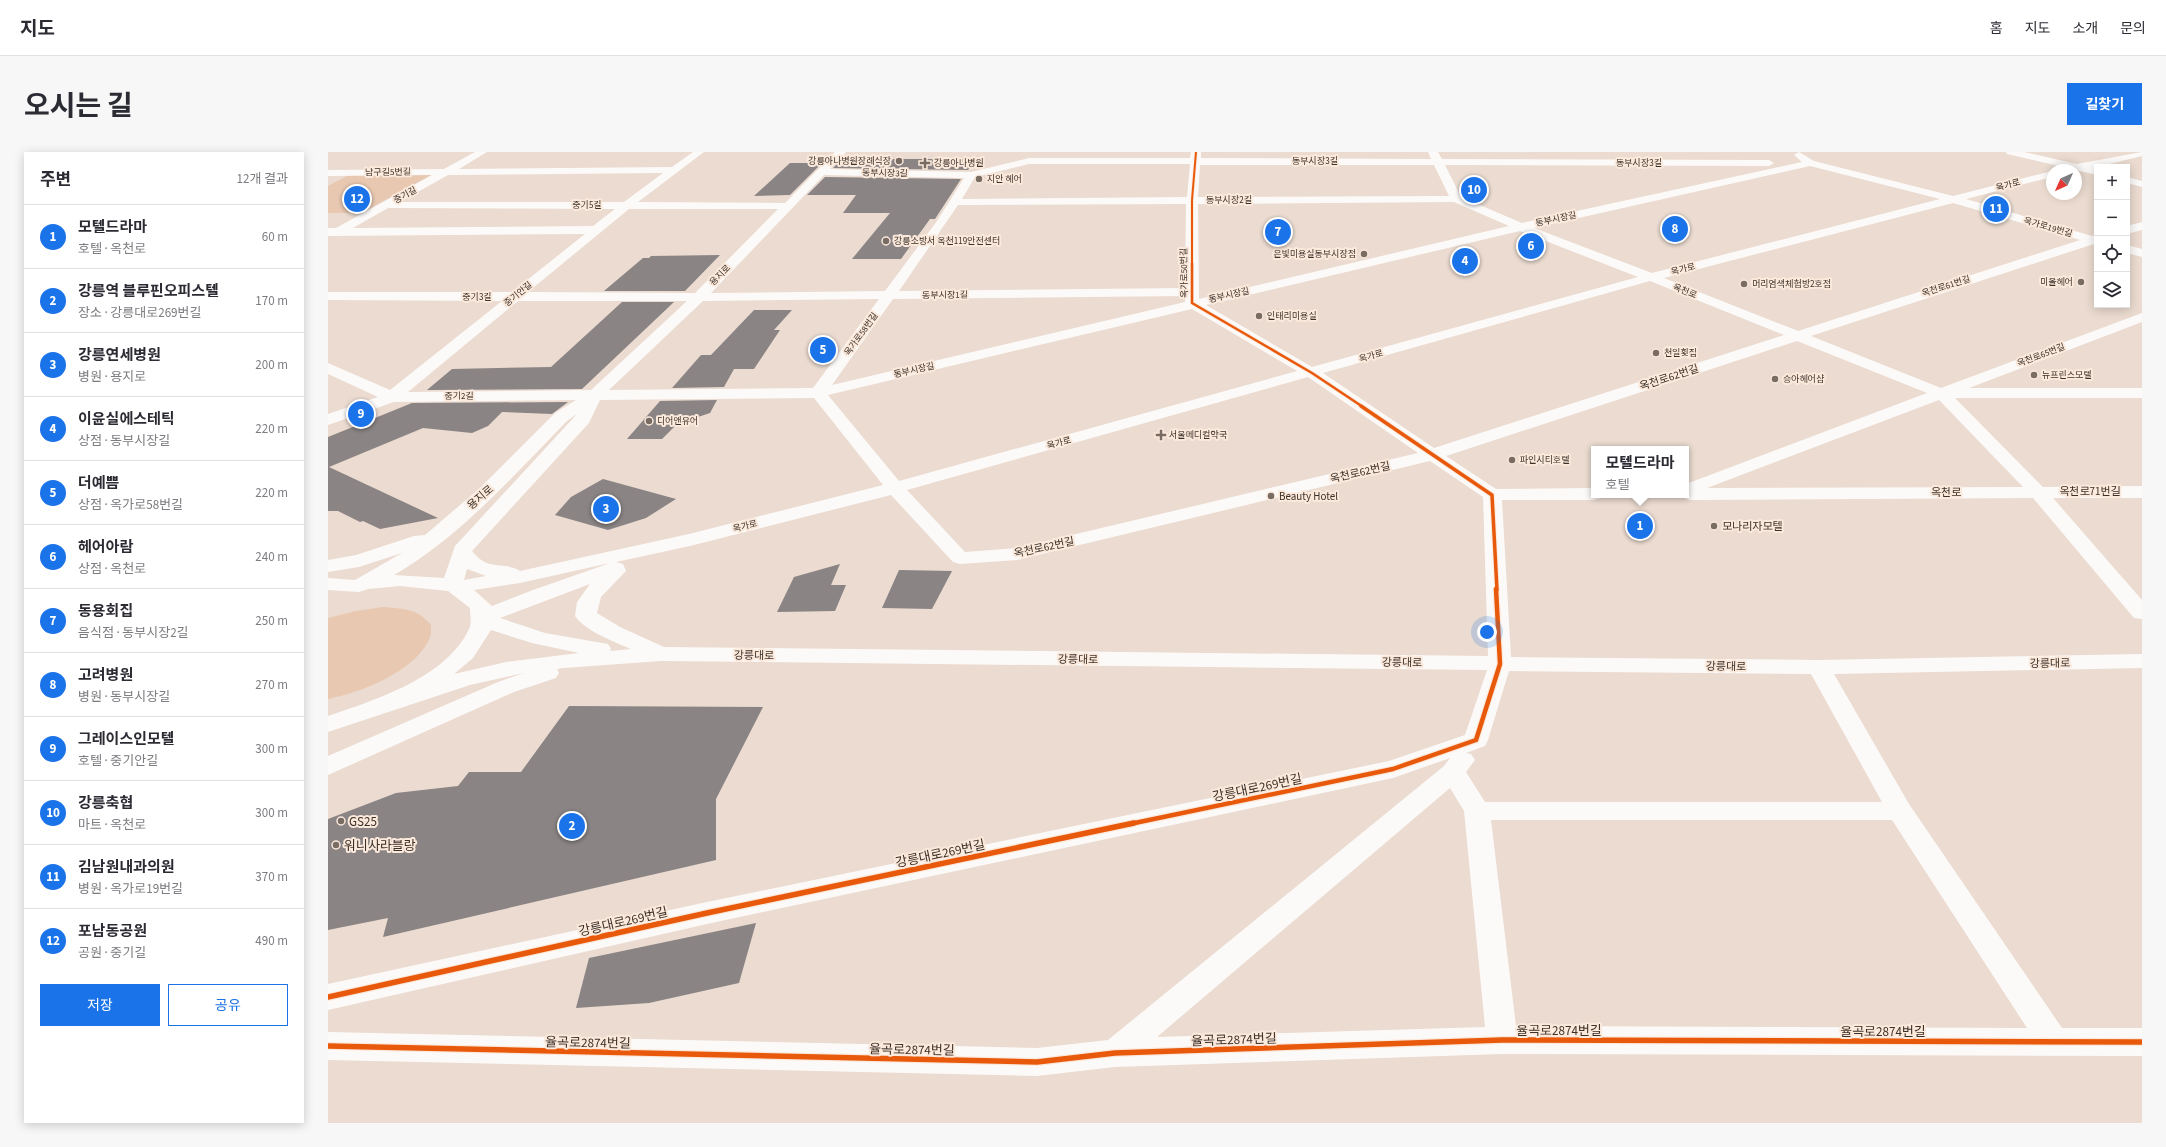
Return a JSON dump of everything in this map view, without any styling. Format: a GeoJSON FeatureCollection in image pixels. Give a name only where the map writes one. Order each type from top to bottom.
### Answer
{"type":"FeatureCollection","features":[{"type":"Feature","properties":{"kind":"street","name":"중기길"},"geometry":{"type":"LineString","coordinates":[[328,239],[334,232],[482,152]]}},
{"type":"Feature","properties":{"kind":"street","name":"중기안길"},"geometry":{"type":"LineString","coordinates":[[328,420],[392,397],[627,205],[699,152]]}},
{"type":"Feature","properties":{"kind":"street","name":"용지로"},"geometry":{"type":"LineString","coordinates":[[359,586],[412,556],[487,492],[561,417],[596,394],[699,297],[841,152]]}},
{"type":"Feature","properties":{"kind":"street"},"geometry":{"type":"LineString","coordinates":[[1794,152],[1810,163]]}},
{"type":"Feature","properties":{"kind":"street"},"geometry":{"type":"LineString","coordinates":[[2011,152],[2064,164]]}},
{"type":"Feature","properties":{"kind":"street"},"geometry":{"type":"LineString","coordinates":[[2079,164],[2081,162],[2118,152]]}},
{"type":"Feature","properties":{"kind":"street"},"geometry":{"type":"LineString","coordinates":[[2082,166],[2097,165],[2142,153]]}},
{"type":"Feature","properties":{"kind":"street","name":"동부시장3길"},"geometry":{"type":"LineString","coordinates":[[822,172],[971,175],[1031,156],[1436,157],[1810,163]]}},
{"type":"Feature","properties":{"kind":"street","name":"옥가로50번길"},"geometry":{"type":"LineString","coordinates":[[1195,156],[1192,200],[1192,298],[1312,373],[1431,456],[1492,495]]}},
{"type":"Feature","properties":{"kind":"street"},"geometry":{"type":"LineString","coordinates":[[1436,157],[1456,199]]}},
{"type":"Feature","properties":{"kind":"street","name":"옥가로19번길"},"geometry":{"type":"LineString","coordinates":[[1810,163],[2094,239]]}},
{"type":"Feature","properties":{"kind":"street","name":"동부시장길"},"geometry":{"type":"LineString","coordinates":[[596,394],[818,393],[1192,298],[1810,163]]}},
{"type":"Feature","properties":{"kind":"street"},"geometry":{"type":"LineString","coordinates":[[2082,168],[2094,171]]}},
{"type":"Feature","properties":{"kind":"street","name":"남구길5번길"},"geometry":{"type":"LineString","coordinates":[[328,173],[676,170]]}},
{"type":"Feature","properties":{"kind":"street","name":"옥가로58번길"},"geometry":{"type":"LineString","coordinates":[[818,393],[942,222],[971,175]]}},
{"type":"Feature","properties":{"kind":"street","name":"옥가로"},"geometry":{"type":"LineString","coordinates":[[690,540],[895,488],[1312,373],[1651,277],[2046,176]]}},
{"type":"Feature","properties":{"kind":"street"},"geometry":{"type":"LineString","coordinates":[[2130,181],[2142,184]]}},
{"type":"Feature","properties":{"kind":"street","name":"동부시장2길"},"geometry":{"type":"LineString","coordinates":[[954,202],[1456,199]]}},
{"type":"Feature","properties":{"kind":"street","name":"옥천로"},"geometry":{"type":"LineString","coordinates":[[1456,199],[1521,227],[1651,277],[1941,393],[2037,491],[2142,613]]}},
{"type":"Feature","properties":{"kind":"street","name":"중기5길"},"geometry":{"type":"LineString","coordinates":[[385,205],[788,206]]}},
{"type":"Feature","properties":{"kind":"street"},"geometry":{"type":"LineString","coordinates":[[2130,229],[2142,226]]}},
{"type":"Feature","properties":{"kind":"street"},"geometry":{"type":"LineString","coordinates":[[334,232],[597,230]]}},
{"type":"Feature","properties":{"kind":"street","name":"옥천로61번길"},"geometry":{"type":"LineString","coordinates":[[1796,335],[2094,239]]}},
{"type":"Feature","properties":{"kind":"street"},"geometry":{"type":"LineString","coordinates":[[2130,250],[2142,253]]}},
{"type":"Feature","properties":{"kind":"street","name":"동부시장1길"},"geometry":{"type":"LineString","coordinates":[[699,297],[889,295],[1192,298]]}},
{"type":"Feature","properties":{"kind":"street","name":"중기3길"},"geometry":{"type":"LineString","coordinates":[[328,296],[699,297]]}},
{"type":"Feature","properties":{"kind":"street","name":"옥천로65번길"},"geometry":{"type":"LineString","coordinates":[[1941,393],[2142,317]]}},
{"type":"Feature","properties":{"kind":"street","name":"옥천로62번길"},"geometry":{"type":"LineString","coordinates":[[895,488],[960,558],[1017,554],[1431,456],[1796,335]]}},
{"type":"Feature","properties":{"kind":"street","name":"중기2길"},"geometry":{"type":"LineString","coordinates":[[328,368],[392,397],[596,394]]}},
{"type":"Feature","properties":{"kind":"street"},"geometry":{"type":"LineString","coordinates":[[818,393],[895,488]]}},
{"type":"Feature","properties":{"kind":"street"},"geometry":{"type":"LineString","coordinates":[[1689,489],[1941,393],[2142,393]]}},
{"type":"Feature","properties":{"kind":"street","name":"용지로"},"geometry":{"type":"LineString","coordinates":[[462,550],[583,419],[596,394]]}},
{"type":"Feature","properties":{"kind":"street","name":"옥천로"},"geometry":{"type":"LineString","coordinates":[[1689,494],[2037,491]]}},
{"type":"Feature","properties":{"kind":"street","name":"옥천로71번길"},"geometry":{"type":"LineString","coordinates":[[2037,491],[2142,492]]}},
{"type":"Feature","properties":{"kind":"street"},"geometry":{"type":"LineString","coordinates":[[1114,1053],[1453,772],[1476,740],[1500,664],[1492,495],[1591,494]]}},
{"type":"Feature","properties":{"kind":"street"},"geometry":{"type":"LineString","coordinates":[[328,566],[338,565],[377,555],[434,536]]}},
{"type":"Feature","properties":{"kind":"street"},"geometry":{"type":"LineString","coordinates":[[482,618],[540,594],[622,566],[690,540]]}},
{"type":"Feature","properties":{"kind":"street"},"geometry":{"type":"LineString","coordinates":[[328,594],[359,586],[400,580],[455,586],[498,581],[690,540]]}},
{"type":"Feature","properties":{"kind":"street"},"geometry":{"type":"LineString","coordinates":[[462,550],[471,563],[487,571],[512,573],[559,567]]}},
{"type":"Feature","properties":{"kind":"street"},"geometry":{"type":"LineString","coordinates":[[455,586],[462,550]]}},
{"type":"Feature","properties":{"kind":"street"},"geometry":{"type":"LineString","coordinates":[[622,566],[595,590],[588,600],[585,609],[586,616],[612,632],[661,654]]}},
{"type":"Feature","properties":{"kind":"street"},"geometry":{"type":"LineString","coordinates":[[328,584],[359,586]]}},
{"type":"Feature","properties":{"kind":"street"},"geometry":{"type":"LineString","coordinates":[[389,704],[434,680],[465,653],[481,628],[481,606],[455,586]]}},
{"type":"Feature","properties":{"kind":"street"},"geometry":{"type":"LineString","coordinates":[[482,618],[506,628],[565,645],[661,654]]}},
{"type":"Feature","properties":{"kind":"street"},"geometry":{"type":"LineString","coordinates":[[328,724],[455,682],[506,669],[661,654]]}},
{"type":"Feature","properties":{"kind":"street"},"geometry":{"type":"LineString","coordinates":[[328,766],[506,687],[553,671],[661,654]]}},
{"type":"Feature","properties":{"kind":"street","name":"강릉대로"},"geometry":{"type":"LineString","coordinates":[[661,654],[1819,667],[2142,661]]}},
{"type":"Feature","properties":{"kind":"street"},"geometry":{"type":"LineString","coordinates":[[1819,667],[1900,811],[2054,1042]]}},
{"type":"Feature","properties":{"kind":"street"},"geometry":{"type":"LineString","coordinates":[[328,731],[357,715]]}},
{"type":"Feature","properties":{"kind":"street","name":"강릉대로269번길"},"geometry":{"type":"LineString","coordinates":[[328,997],[714,911],[1394,769],[1476,740]]}},
{"type":"Feature","properties":{"kind":"street"},"geometry":{"type":"LineString","coordinates":[[1453,772],[1477,811],[1502,1040]]}},
{"type":"Feature","properties":{"kind":"street"},"geometry":{"type":"LineString","coordinates":[[1477,811],[1900,811]]}},
{"type":"Feature","properties":{"kind":"street","name":"율곡로2874번길"},"geometry":{"type":"LineString","coordinates":[[328,1046],[1037,1062],[1114,1053],[1502,1040],[2142,1042]]}},
{"type":"Feature","properties":{"kind":"shaded area"},"geometry":{"type":"Polygon","coordinates":[[[349,175],[431,175],[361,213],[328,213],[328,186],[349,175]]]}},
{"type":"Feature","properties":{"kind":"shaded area"},"geometry":{"type":"Polygon","coordinates":[[[383,607],[410,610],[421,615],[431,625],[431,635],[429,640],[411,662],[399,671],[371,686],[328,699],[328,618],[356,611],[383,607]]]}},
{"type":"Feature","properties":{"kind":"building"},"geometry":{"type":"Polygon","coordinates":[[[877,159],[976,159],[968,170],[833,168],[838,163],[874,163],[877,159]]]}},
{"type":"Feature","properties":{"kind":"building"},"geometry":{"type":"Polygon","coordinates":[[[790,163],[822,163],[790,195],[754,196],[790,163]]]}},
{"type":"Feature","properties":{"kind":"building"},"geometry":{"type":"Polygon","coordinates":[[[825,177],[961,179],[935,219],[930,219],[901,259],[852,259],[890,213],[843,213],[856,195],[807,195],[825,177]]]}},
{"type":"Feature","properties":{"kind":"building"},"geometry":{"type":"Polygon","coordinates":[[[720,255],[685,291],[604,291],[643,258],[649,258],[651,256],[720,255]]]}},
{"type":"Feature","properties":{"kind":"building"},"geometry":{"type":"Polygon","coordinates":[[[622,302],[674,302],[582,389],[427,390],[452,369],[551,367],[622,302]]]}},
{"type":"Feature","properties":{"kind":"building"},"geometry":{"type":"Polygon","coordinates":[[[754,310],[792,310],[774,330],[780,330],[754,369],[734,369],[724,387],[672,388],[701,355],[711,355],[754,310]]]}},
{"type":"Feature","properties":{"kind":"building"},"geometry":{"type":"Polygon","coordinates":[[[717,400],[710,413],[677,424],[662,439],[627,439],[660,401],[717,400]]]}},
{"type":"Feature","properties":{"kind":"building"},"geometry":{"type":"Polygon","coordinates":[[[568,402],[552,414],[502,412],[488,426],[472,433],[423,428],[329,467],[438,518],[380,529],[363,521],[360,522],[338,511],[328,511],[328,437],[412,403],[568,402]]]}},
{"type":"Feature","properties":{"kind":"building"},"geometry":{"type":"Polygon","coordinates":[[[603,479],[676,499],[646,518],[608,530],[555,515],[571,497],[603,479]]]}},
{"type":"Feature","properties":{"kind":"building"},"geometry":{"type":"Polygon","coordinates":[[[840,564],[831,585],[846,585],[835,611],[777,612],[794,577],[840,564]]]}},
{"type":"Feature","properties":{"kind":"building"},"geometry":{"type":"Polygon","coordinates":[[[899,570],[952,571],[932,609],[882,608],[899,570]]]}},
{"type":"Feature","properties":{"kind":"building"},"geometry":{"type":"Polygon","coordinates":[[[569,706],[763,707],[716,799],[716,860],[383,937],[388,918],[328,930],[328,819],[396,793],[458,786],[469,772],[521,772],[569,706]]]}},
{"type":"Feature","properties":{"kind":"building"},"geometry":{"type":"Polygon","coordinates":[[[756,923],[739,983],[649,1003],[576,1008],[589,958],[756,923]]]}},
{"type":"Feature","properties":{"kind":"cycle path"},"geometry":{"type":"LineString","coordinates":[[328,997],[707,913],[1393,769],[1476,740],[1500,664],[1492,495],[1312,373],[1192,303],[1192,200],[1196,152]]}},
{"type":"Feature","properties":{"kind":"cycle path"},"geometry":{"type":"LineString","coordinates":[[328,1046],[1037,1062],[1115,1053],[1502,1040],[2142,1042]]}},
{"type":"Feature","properties":{"kind":"place","name":"강릉아나병원장례식장"},"geometry":{"type":"Point","coordinates":[899,161]}},
{"type":"Feature","properties":{"kind":"place","name":"강릉아나병원"},"geometry":{"type":"Point","coordinates":[925,163]}},
{"type":"Feature","properties":{"kind":"place","name":"지안 헤어"},"geometry":{"type":"Point","coordinates":[979,179]}},
{"type":"Feature","properties":{"kind":"place","name":"강릉축협"},"geometry":{"type":"Point","coordinates":[1474,190]}},
{"type":"Feature","properties":{"kind":"place","name":"포남동공원"},"geometry":{"type":"Point","coordinates":[357,199]}},
{"type":"Feature","properties":{"kind":"place","name":"김남원내과의원"},"geometry":{"type":"Point","coordinates":[1996,209]}},
{"type":"Feature","properties":{"kind":"place","name":"고려병원"},"geometry":{"type":"Point","coordinates":[1675,229]}},
{"type":"Feature","properties":{"kind":"place","name":"동용회집"},"geometry":{"type":"Point","coordinates":[1278,232]}},
{"type":"Feature","properties":{"kind":"place","name":"강릉소방서 옥천119안전센터"},"geometry":{"type":"Point","coordinates":[886,241]}},
{"type":"Feature","properties":{"kind":"place","name":"헤어아람"},"geometry":{"type":"Point","coordinates":[1531,246]}},
{"type":"Feature","properties":{"kind":"place","name":"은빛미용실동부시장점"},"geometry":{"type":"Point","coordinates":[1364,254]}},
{"type":"Feature","properties":{"kind":"place","name":"이윤실에스테틱"},"geometry":{"type":"Point","coordinates":[1465,261]}},
{"type":"Feature","properties":{"kind":"place","name":"미올헤어"},"geometry":{"type":"Point","coordinates":[2081,282]}},
{"type":"Feature","properties":{"kind":"place","name":"머리염색체험방2호점"},"geometry":{"type":"Point","coordinates":[1744,284]}},
{"type":"Feature","properties":{"kind":"place","name":"인태리미용실"},"geometry":{"type":"Point","coordinates":[1259,316]}},
{"type":"Feature","properties":{"kind":"place","name":"더예쁨"},"geometry":{"type":"Point","coordinates":[823,350]}},
{"type":"Feature","properties":{"kind":"place","name":"천일횟집"},"geometry":{"type":"Point","coordinates":[1656,353]}},
{"type":"Feature","properties":{"kind":"place","name":"뉴프린스모텔"},"geometry":{"type":"Point","coordinates":[2034,375]}},
{"type":"Feature","properties":{"kind":"place","name":"승아헤어샵"},"geometry":{"type":"Point","coordinates":[1775,379]}},
{"type":"Feature","properties":{"kind":"place","name":"그레이스인모텔"},"geometry":{"type":"Point","coordinates":[361,414]}},
{"type":"Feature","properties":{"kind":"place","name":"디어앤유어"},"geometry":{"type":"Point","coordinates":[649,421]}},
{"type":"Feature","properties":{"kind":"place","name":"서울메디컬약국"},"geometry":{"type":"Point","coordinates":[1161,435]}},
{"type":"Feature","properties":{"kind":"place","name":"파인시티호텔"},"geometry":{"type":"Point","coordinates":[1512,460]}},
{"type":"Feature","properties":{"kind":"place","name":"Beauty Hotel"},"geometry":{"type":"Point","coordinates":[1271,496]}},
{"type":"Feature","properties":{"kind":"place","name":"강릉연세병원"},"geometry":{"type":"Point","coordinates":[606,509]}},
{"type":"Feature","properties":{"kind":"place","name":"모텔드라마"},"geometry":{"type":"Point","coordinates":[1640,526]}},
{"type":"Feature","properties":{"kind":"place","name":"모나리자모텔"},"geometry":{"type":"Point","coordinates":[1714,526]}},
{"type":"Feature","properties":{"kind":"place","name":"GS25"},"geometry":{"type":"Point","coordinates":[341,821]}},
{"type":"Feature","properties":{"kind":"place","name":"강릉역 블루핀오피스텔"},"geometry":{"type":"Point","coordinates":[572,826]}},
{"type":"Feature","properties":{"kind":"place","name":"워니사라블랑"},"geometry":{"type":"Point","coordinates":[336,845]}}]}
